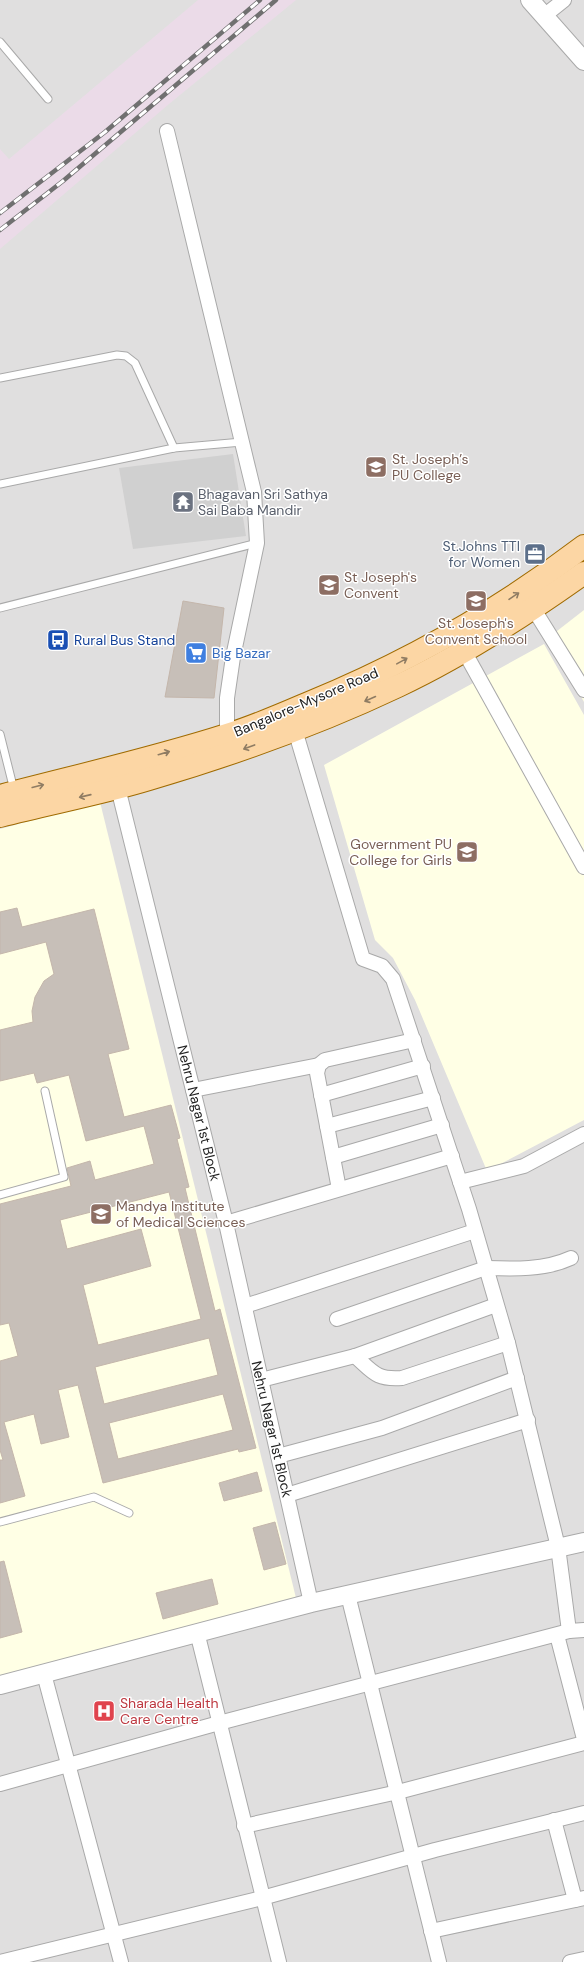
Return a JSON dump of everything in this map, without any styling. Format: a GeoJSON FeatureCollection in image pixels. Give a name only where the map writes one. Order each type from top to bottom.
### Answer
{"type":"FeatureCollection","features":[{"type":"Feature","properties":{"kind":"main road","name":"Bangalore-Mysore Road"},"geometry":{"type":"LineString","coordinates":[[11,803],[148,758],[227,735],[265,722],[393,666],[505,602],[548,574],[584,546]]}},
{"type":"Feature","properties":{"kind":"main road","name":"Bangalore-Mysore Road"},"geometry":{"type":"LineString","coordinates":[[11,803],[118,788],[232,753],[295,730],[398,686],[464,651],[533,608],[584,572]]}},
{"type":"Feature","properties":{"kind":"street"},"geometry":{"type":"LineString","coordinates":[[530,0],[583,59]]}},
{"type":"Feature","properties":{"kind":"street"},"geometry":{"type":"LineString","coordinates":[[544,16],[564,0]]}},
{"type":"Feature","properties":{"kind":"street"},"geometry":{"type":"LineString","coordinates":[[167,131],[254,492],[257,543],[233,657],[227,698],[227,735]]}},
{"type":"Feature","properties":{"kind":"street"},"geometry":{"type":"LineString","coordinates":[[533,608],[584,690]]}},
{"type":"Feature","properties":{"kind":"street"},"geometry":{"type":"LineString","coordinates":[[464,651],[584,867]]}},
{"type":"Feature","properties":{"kind":"street"},"geometry":{"type":"LineString","coordinates":[[295,730],[363,959],[382,966],[393,979],[452,1156],[508,1343],[558,1547],[563,1633],[584,1739]]}},
{"type":"Feature","properties":{"kind":"street","name":"Nehru Nagar 1st Block"},"geometry":{"type":"LineString","coordinates":[[118,788],[226,1223],[311,1603]]}},
{"type":"Feature","properties":{"kind":"street"},"geometry":{"type":"LineString","coordinates":[[339,1189],[317,1073],[319,1066],[325,1060],[414,1040]]}},
{"type":"Feature","properties":{"kind":"street"},"geometry":{"type":"LineString","coordinates":[[193,1090],[319,1066]]}},
{"type":"Feature","properties":{"kind":"street"},"geometry":{"type":"LineString","coordinates":[[321,1095],[423,1066]]}},
{"type":"Feature","properties":{"kind":"street"},"geometry":{"type":"LineString","coordinates":[[327,1126],[433,1098]]}},
{"type":"Feature","properties":{"kind":"street"},"geometry":{"type":"LineString","coordinates":[[333,1157],[442,1125]]}},
{"type":"Feature","properties":{"kind":"street"},"geometry":{"type":"LineString","coordinates":[[460,1182],[524,1166],[584,1134]]}},
{"type":"Feature","properties":{"kind":"street"},"geometry":{"type":"LineString","coordinates":[[226,1223],[452,1156]]}},
{"type":"Feature","properties":{"kind":"street"},"geometry":{"type":"LineString","coordinates":[[245,1306],[475,1231]]}},
{"type":"Feature","properties":{"kind":"street"},"geometry":{"type":"LineString","coordinates":[[337,1319],[486,1268],[512,1269],[557,1264],[571,1258]]}},
{"type":"Feature","properties":{"kind":"street"},"geometry":{"type":"LineString","coordinates":[[261,1380],[355,1356],[496,1304]]}},
{"type":"Feature","properties":{"kind":"street"},"geometry":{"type":"LineString","coordinates":[[355,1356],[376,1375],[389,1379],[402,1378],[508,1343]]}},
{"type":"Feature","properties":{"kind":"street"},"geometry":{"type":"LineString","coordinates":[[278,1456],[382,1428],[517,1378]]}},
{"type":"Feature","properties":{"kind":"street"},"geometry":{"type":"LineString","coordinates":[[287,1495],[528,1420]]}},
{"type":"Feature","properties":{"kind":"street"},"geometry":{"type":"LineString","coordinates":[[0,1686],[197,1632],[311,1603],[584,1542]]}},
{"type":"Feature","properties":{"kind":"street"},"geometry":{"type":"LineString","coordinates":[[348,1595],[439,1962]]}},
{"type":"Feature","properties":{"kind":"street"},"geometry":{"type":"LineString","coordinates":[[0,1784],[220,1723],[563,1633],[584,1630]]}},
{"type":"Feature","properties":{"kind":"street"},"geometry":{"type":"LineString","coordinates":[[197,1632],[279,1962]]}},
{"type":"Feature","properties":{"kind":"street"},"geometry":{"type":"LineString","coordinates":[[44,1674],[121,1962]]}},
{"type":"Feature","properties":{"kind":"street"},"geometry":{"type":"LineString","coordinates":[[244,1826],[398,1792],[584,1743]]}},
{"type":"Feature","properties":{"kind":"street"},"geometry":{"type":"LineString","coordinates":[[0,1962],[262,1898],[412,1857],[584,1813]]}},
{"type":"Feature","properties":{"kind":"street"},"geometry":{"type":"LineString","coordinates":[[431,1931],[580,1899],[554,1820]]}},
{"type":"Feature","properties":{"kind":"street"},"geometry":{"type":"LineString","coordinates":[[570,1962],[584,1959]]}},
{"type":"Feature","properties":{"kind":"lane"},"geometry":{"type":"LineString","coordinates":[[0,42],[48,99]]}},
{"type":"Feature","properties":{"kind":"lane"},"geometry":{"type":"LineString","coordinates":[[0,378],[117,355],[126,356],[135,363],[174,448]]}},
{"type":"Feature","properties":{"kind":"lane"},"geometry":{"type":"LineString","coordinates":[[0,484],[174,448],[242,442]]}},
{"type":"Feature","properties":{"kind":"lane"},"geometry":{"type":"LineString","coordinates":[[0,608],[257,543]]}},
{"type":"Feature","properties":{"kind":"lane"},"geometry":{"type":"LineString","coordinates":[[0,734],[11,803]]}},
{"type":"Feature","properties":{"kind":"lane"},"geometry":{"type":"LineString","coordinates":[[0,1195],[64,1177],[45,1091]]}},
{"type":"Feature","properties":{"kind":"lane"},"geometry":{"type":"LineString","coordinates":[[0,1522],[94,1497],[129,1513]]}},
{"type":"Feature","properties":{"kind":"shaded area"},"geometry":{"type":"Polygon","coordinates":[[[0,0],[584,0],[584,1962],[0,1962],[0,0]]]}},
{"type":"Feature","properties":{"kind":"shaded area"},"geometry":{"type":"Polygon","coordinates":[[[198,0],[296,0],[169,104],[0,249],[0,149],[9,159],[198,0]]]}},
{"type":"Feature","properties":{"kind":"shaded area","name":"Bhagavan Sri Sathya Sai Baba Mandir"},"geometry":{"type":"Polygon","coordinates":[[[233,454],[246,536],[133,549],[119,468],[233,454]]]}},
{"type":"Feature","properties":{"kind":"shaded area"},"geometry":{"type":"Polygon","coordinates":[[[584,610],[584,702],[548,638],[584,610]]]}},
{"type":"Feature","properties":{"kind":"shaded area","name":"Government PU College for Girls"},"geometry":{"type":"Polygon","coordinates":[[[544,644],[584,715],[584,1120],[487,1171],[415,1000],[393,958],[375,940],[324,765],[544,644]]]}},
{"type":"Feature","properties":{"kind":"shaded area","name":"Mandya Institute of Medical Sciences"},"geometry":{"type":"Polygon","coordinates":[[[100,802],[296,1598],[0,1676],[0,829],[100,802]]]}},
{"type":"Feature","properties":{"kind":"building","name":"Big Bazar"},"geometry":{"type":"Polygon","coordinates":[[[183,601],[224,608],[214,698],[165,697],[183,601]]]}},
{"type":"Feature","properties":{"kind":"building"},"geometry":{"type":"Polygon","coordinates":[[[17,908],[22,927],[94,909],[129,1049],[108,1054],[124,1117],[171,1105],[180,1138],[177,1139],[189,1187],[185,1188],[215,1311],[220,1309],[256,1448],[239,1452],[238,1449],[103,1483],[78,1385],[58,1390],[69,1437],[41,1444],[34,1414],[4,1422],[25,1496],[0,1503],[0,1460],[3,1460],[0,1450],[0,1361],[18,1356],[9,1323],[0,1325],[0,1204],[71,1186],[67,1168],[90,1161],[95,1180],[154,1164],[144,1126],[86,1141],[69,1075],[37,1083],[34,1073],[0,1081],[0,1030],[33,1022],[32,1011],[35,997],[44,981],[54,974],[46,942],[0,954],[0,912],[17,908]],[[169,1192],[60,1220],[67,1249],[141,1229],[151,1266],[83,1285],[98,1345],[201,1319],[169,1192]],[[209,1338],[95,1367],[104,1404],[218,1375],[209,1338]],[[223,1394],[109,1423],[118,1459],[233,1430],[223,1394]]]}},
{"type":"Feature","properties":{"kind":"building"},"geometry":{"type":"Polygon","coordinates":[[[257,1472],[262,1491],[224,1501],[219,1483],[257,1472]]]}},
{"type":"Feature","properties":{"kind":"building"},"geometry":{"type":"Polygon","coordinates":[[[275,1522],[286,1564],[264,1570],[253,1528],[275,1522]]]}},
{"type":"Feature","properties":{"kind":"building"},"geometry":{"type":"Polygon","coordinates":[[[4,1561],[22,1632],[0,1638],[0,1562],[4,1561]]]}},
{"type":"Feature","properties":{"kind":"building"},"geometry":{"type":"Polygon","coordinates":[[[212,1579],[218,1604],[163,1619],[156,1593],[212,1579]]]}},
{"type":"Feature","properties":{"kind":"railway"},"geometry":{"type":"LineString","coordinates":[[0,213],[105,132],[260,0]]}},
{"type":"Feature","properties":{"kind":"railway"},"geometry":{"type":"LineString","coordinates":[[0,230],[63,181],[276,0]]}},
{"type":"Feature","properties":{"kind":"place","name":"St. Joseph’s PU College"},"geometry":{"type":"Point","coordinates":[376,467]}},
{"type":"Feature","properties":{"kind":"place","name":"Bhagavan Sri Sathya Sai Baba Mandir"},"geometry":{"type":"Point","coordinates":[183,502]}},
{"type":"Feature","properties":{"kind":"place","name":"St.Johns TTI for Women"},"geometry":{"type":"Point","coordinates":[535,554]}},
{"type":"Feature","properties":{"kind":"place","name":"St Joseph's Convent"},"geometry":{"type":"Point","coordinates":[329,585]}},
{"type":"Feature","properties":{"kind":"place","name":"St. Joseph's Convent School"},"geometry":{"type":"Point","coordinates":[476,601]}},
{"type":"Feature","properties":{"kind":"place","name":"Rural Bus Stand"},"geometry":{"type":"Point","coordinates":[58,640]}},
{"type":"Feature","properties":{"kind":"place","name":"Big Bazar"},"geometry":{"type":"Point","coordinates":[196,653]}},
{"type":"Feature","properties":{"kind":"place","name":"Government PU College for Girls"},"geometry":{"type":"Point","coordinates":[467,852]}},
{"type":"Feature","properties":{"kind":"place","name":"Mandya Institute of Medical Sciences"},"geometry":{"type":"Point","coordinates":[101,1214]}},
{"type":"Feature","properties":{"kind":"place","name":"Sharada Health Care Centre"},"geometry":{"type":"Point","coordinates":[104,1711]}}]}
